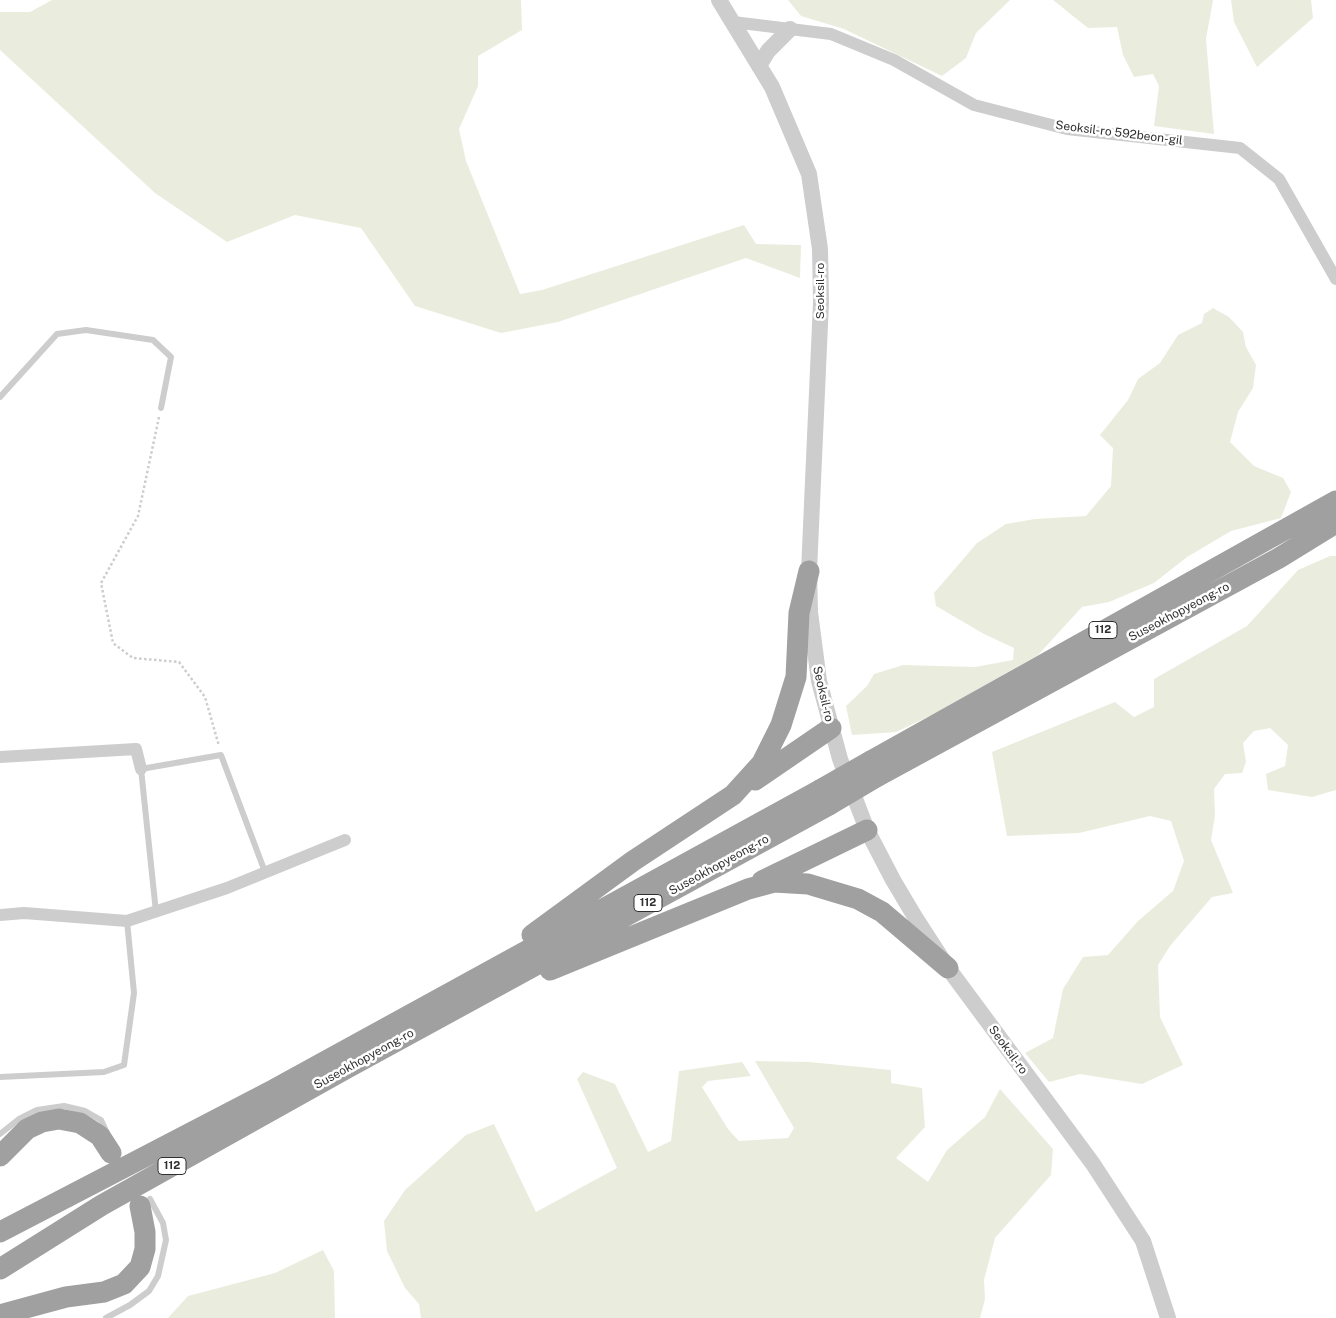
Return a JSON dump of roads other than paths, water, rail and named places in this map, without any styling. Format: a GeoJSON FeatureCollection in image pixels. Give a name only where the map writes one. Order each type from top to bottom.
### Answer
{"type":"FeatureCollection","features":[{"type":"Feature","properties":{"kind":"highway","name":"Suseokhopyeong-ro"},"geometry":{"type":"LineString","coordinates":[[0,1269],[102,1205],[465,994],[825,797],[1336,501]]}},
{"type":"Feature","properties":{"kind":"highway","name":"Suseokhopyeong-ro"},"geometry":{"type":"LineString","coordinates":[[874,768],[1279,558],[1336,523]]}},
{"type":"Feature","properties":{"kind":"highway"},"geometry":{"type":"LineString","coordinates":[[733,794],[762,763],[781,725],[796,677],[799,614],[809,571]]}},
{"type":"Feature","properties":{"kind":"highway"},"geometry":{"type":"LineString","coordinates":[[465,994],[633,861],[831,728]]}},
{"type":"Feature","properties":{"kind":"highway"},"geometry":{"type":"LineString","coordinates":[[748,889],[867,830]]}},
{"type":"Feature","properties":{"kind":"highway"},"geometry":{"type":"LineString","coordinates":[[465,994],[748,889],[774,882],[808,884],[838,891],[882,912],[948,968]]}},
{"type":"Feature","properties":{"kind":"highway","name":"Suseokhopyeong-ro"},"geometry":{"type":"LineString","coordinates":[[0,1232],[465,994]]}},
{"type":"Feature","properties":{"kind":"highway"},"geometry":{"type":"LineString","coordinates":[[0,1156],[27,1130],[42,1122],[59,1119],[80,1123],[109,1143]]}},
{"type":"Feature","properties":{"kind":"highway"},"geometry":{"type":"LineString","coordinates":[[0,1216],[97,1183]]}},
{"type":"Feature","properties":{"kind":"highway"},"geometry":{"type":"LineString","coordinates":[[0,1315],[66,1297],[104,1292],[124,1284],[140,1268],[145,1250],[145,1202]]}},
{"type":"Feature","properties":{"kind":"street","name":"Seoksil-ro"},"geometry":{"type":"LineString","coordinates":[[719,0],[772,87],[809,174],[820,249],[821,302],[809,571],[814,648],[831,728],[840,759],[867,830],[892,880],[948,968],[1093,1164],[1142,1241],[1168,1318]]}},
{"type":"Feature","properties":{"kind":"street","name":"Seoksil-ro 592beon-gil"},"geometry":{"type":"LineString","coordinates":[[733,22],[831,34],[894,60],[974,105],[1067,129],[1240,148],[1279,179],[1336,279]]}},
{"type":"Feature","properties":{"kind":"street"},"geometry":{"type":"LineString","coordinates":[[759,66],[768,51],[790,29]]}},
{"type":"Feature","properties":{"kind":"street"},"geometry":{"type":"LineString","coordinates":[[0,757],[136,749],[141,769]]}},
{"type":"Feature","properties":{"kind":"street"},"geometry":{"type":"LineString","coordinates":[[0,915],[24,913],[127,921],[265,872],[345,840]]}},
{"type":"Feature","properties":{"kind":"lane"},"geometry":{"type":"LineString","coordinates":[[0,397],[57,334],[86,330],[153,340],[171,357],[161,408]]}},
{"type":"Feature","properties":{"kind":"lane"},"geometry":{"type":"LineString","coordinates":[[156,912],[141,769],[221,755],[265,872]]}},
{"type":"Feature","properties":{"kind":"lane"},"geometry":{"type":"LineString","coordinates":[[0,1077],[104,1072],[124,1065],[134,993],[127,921]]}},
{"type":"Feature","properties":{"kind":"lane"},"geometry":{"type":"LineString","coordinates":[[0,1134],[19,1118],[36,1110],[64,1106],[85,1111],[101,1120],[109,1143]]}},
{"type":"Feature","properties":{"kind":"lane"},"geometry":{"type":"LineString","coordinates":[[106,1318],[130,1305],[149,1291],[158,1276],[166,1240],[163,1223],[145,1202]]}}]}
